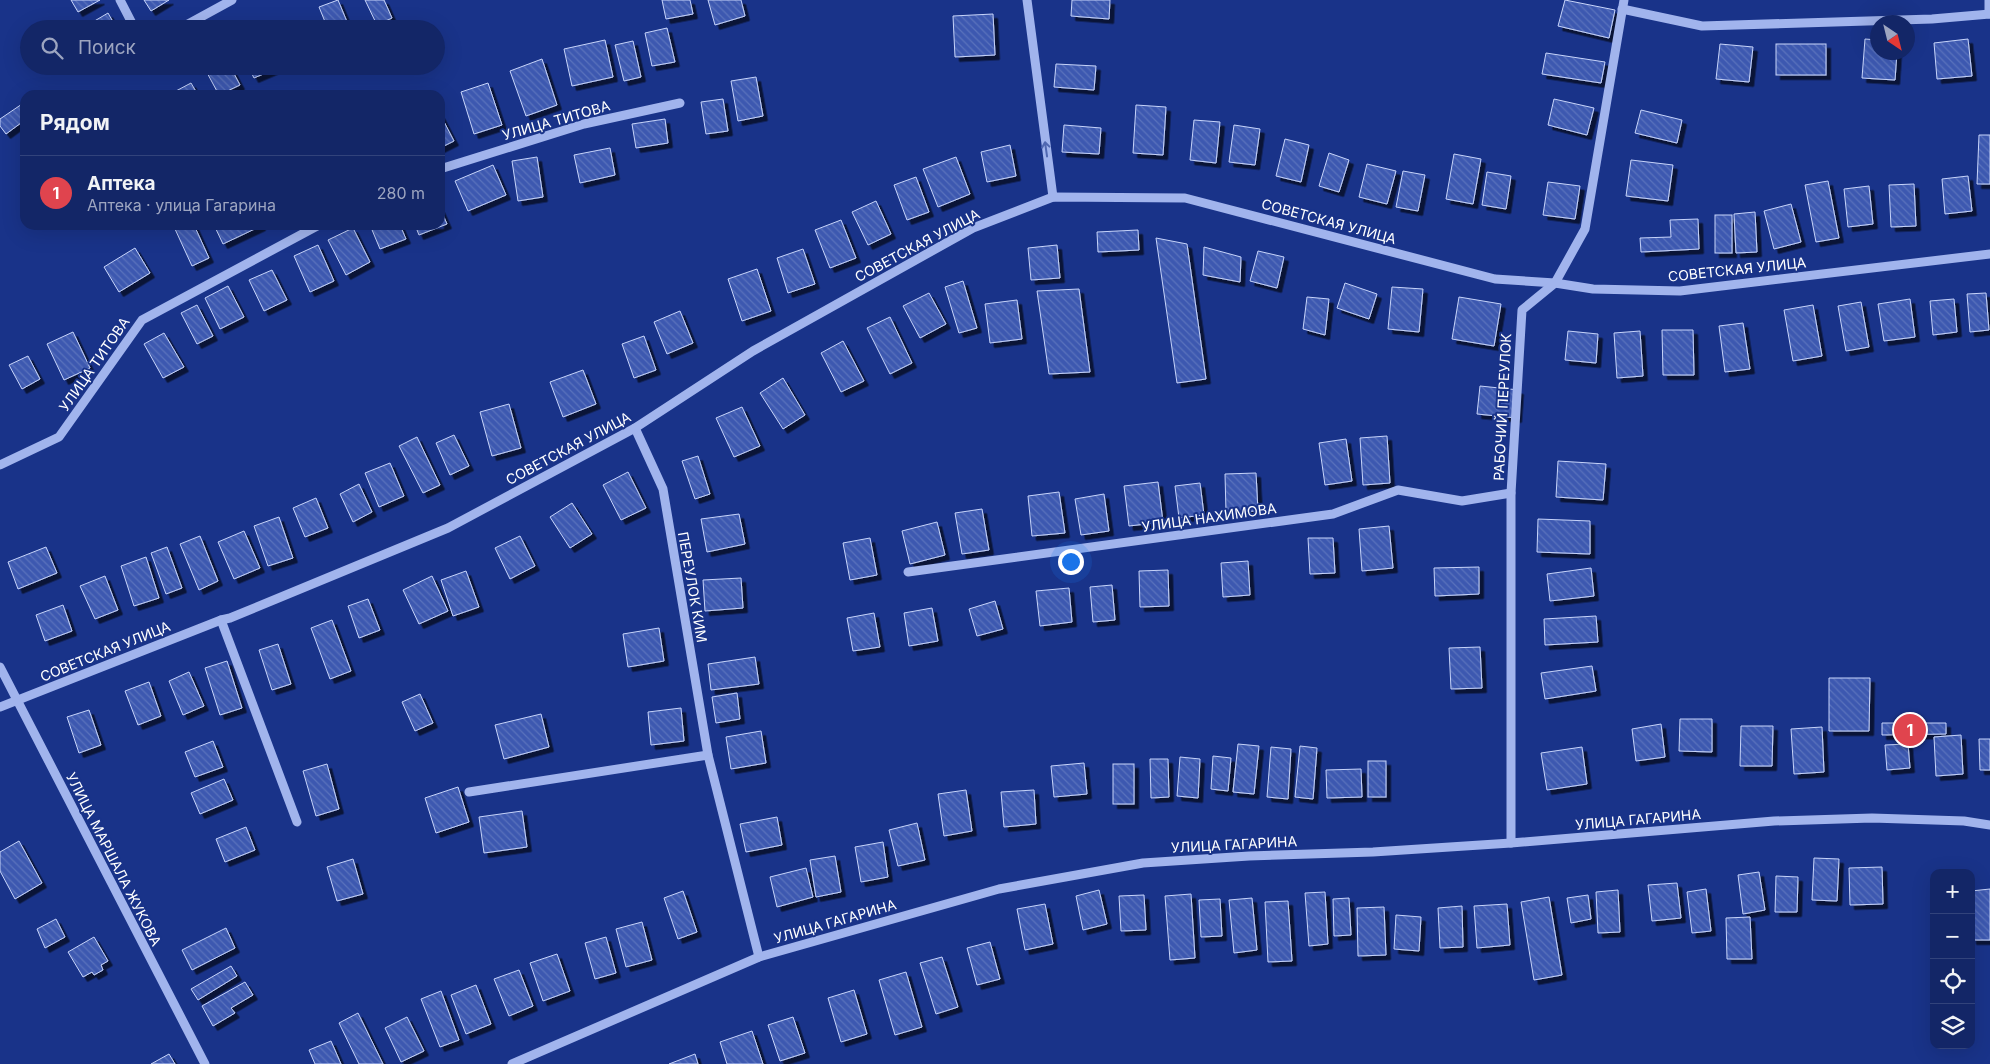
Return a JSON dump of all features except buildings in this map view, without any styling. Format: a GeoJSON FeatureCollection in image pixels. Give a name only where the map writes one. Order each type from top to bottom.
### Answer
{"type":"FeatureCollection","features":[{"type":"Feature","properties":{"kind":"street"},"geometry":{"type":"LineString","coordinates":[[120,0],[130,20]]}},
{"type":"Feature","properties":{"kind":"street"},"geometry":{"type":"LineString","coordinates":[[195,20],[232,0]]}},
{"type":"Feature","properties":{"kind":"street"},"geometry":{"type":"LineString","coordinates":[[1027,0],[1053,197]]}},
{"type":"Feature","properties":{"kind":"street"},"geometry":{"type":"LineString","coordinates":[[1623,4],[1702,26],[1932,19],[1989,14],[1989,0]]}},
{"type":"Feature","properties":{"kind":"street","name":"РАБОЧИЙ ПЕРЕУЛОК"},"geometry":{"type":"LineString","coordinates":[[1511,843],[1511,493],[1522,310],[1555,283],[1585,229],[1623,4]]}},
{"type":"Feature","properties":{"kind":"street","name":"УЛИЦА ТИТОВА"},"geometry":{"type":"LineString","coordinates":[[445,167],[584,124],[680,103]]}},
{"type":"Feature","properties":{"kind":"street","name":"СОВЕТСКАЯ УЛИЦА"},"geometry":{"type":"LineString","coordinates":[[0,707],[230,618],[448,528],[635,428],[753,351],[973,228],[1053,197],[1185,198],[1495,279],[1555,283],[1593,289],[1680,291],[1990,254]]}},
{"type":"Feature","properties":{"kind":"street","name":"УЛИЦА ТИТОВА"},"geometry":{"type":"LineString","coordinates":[[0,465],[59,437],[142,320],[310,230]]}},
{"type":"Feature","properties":{"kind":"street","name":"ПЕРЕУЛОК КИМ"},"geometry":{"type":"LineString","coordinates":[[635,428],[663,489],[708,755],[759,957]]}},
{"type":"Feature","properties":{"kind":"street","name":"УЛИЦА НАХИМОВА"},"geometry":{"type":"LineString","coordinates":[[908,572],[1332,514],[1398,490],[1462,501],[1511,493]]}},
{"type":"Feature","properties":{"kind":"street"},"geometry":{"type":"LineString","coordinates":[[221,620],[297,822]]}},
{"type":"Feature","properties":{"kind":"street","name":"УЛИЦА МАРШАЛА ЖУКОВА"},"geometry":{"type":"LineString","coordinates":[[0,667],[204,1064]]}},
{"type":"Feature","properties":{"kind":"street"},"geometry":{"type":"LineString","coordinates":[[470,792],[708,755]]}},
{"type":"Feature","properties":{"kind":"street","name":"УЛИЦА ГАГАРИНА"},"geometry":{"type":"LineString","coordinates":[[512,1064],[759,957],[998,889],[1143,864],[1249,856],[1373,852],[1511,843],[1774,821],[1872,818],[1964,821],[1990,825]]}},
{"type":"Feature","properties":{"kind":"place","name":"Аптека"},"geometry":{"type":"Point","coordinates":[1910,730]}}]}
